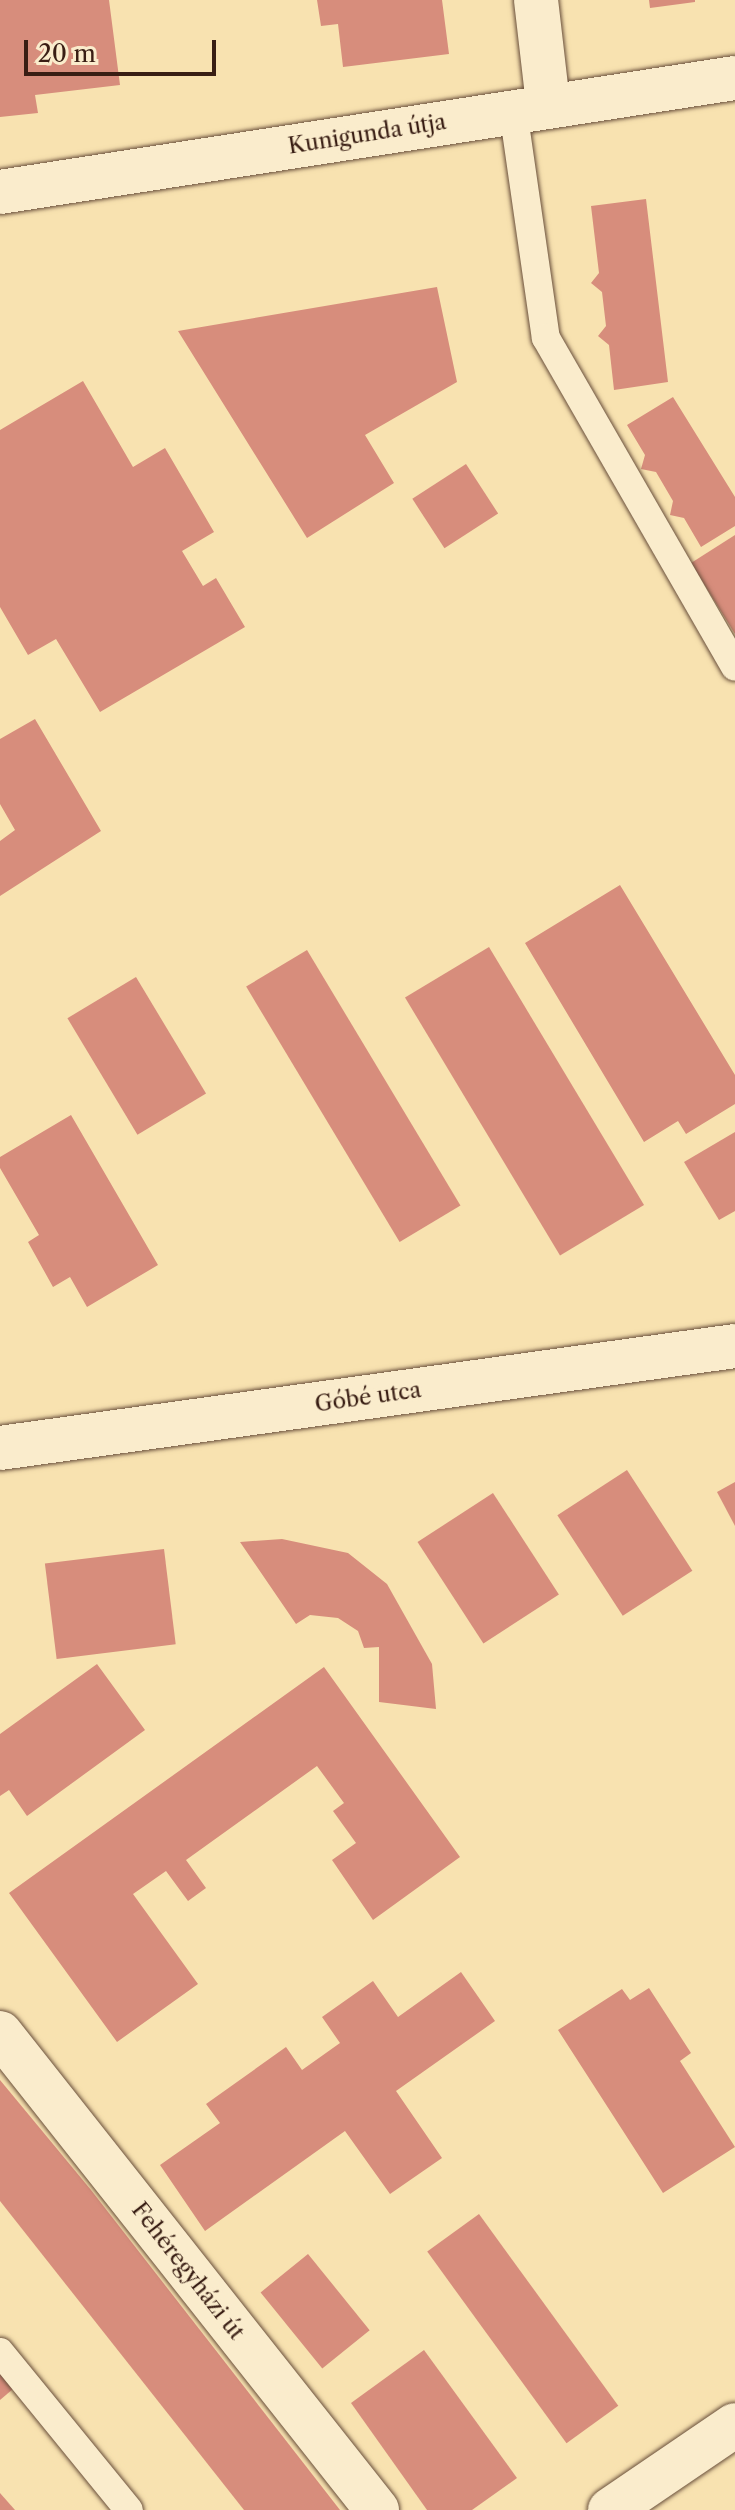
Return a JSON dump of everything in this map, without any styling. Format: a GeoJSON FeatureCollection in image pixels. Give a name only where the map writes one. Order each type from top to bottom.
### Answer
{"type":"FeatureCollection","features":[{"type":"Feature","properties":{"kind":"street"},"geometry":{"type":"LineString","coordinates":[[531,107],[536,0]]}},
{"type":"Feature","properties":{"kind":"street","name":"Kunigunda útja"},"geometry":{"type":"LineString","coordinates":[[0,192],[531,107],[735,78]]}},
{"type":"Feature","properties":{"kind":"street","name":"Góbé utca"},"geometry":{"type":"LineString","coordinates":[[0,1448],[735,1346]]}},
{"type":"Feature","properties":{"kind":"street","name":"Fehéregyházi út"},"geometry":{"type":"LineString","coordinates":[[0,2033],[377,2510]]}},
{"type":"Feature","properties":{"kind":"street"},"geometry":{"type":"LineString","coordinates":[[610,2510],[735,2425]]}},
{"type":"Feature","properties":{"kind":"lane"},"geometry":{"type":"LineString","coordinates":[[531,107],[546,338],[735,667]]}},
{"type":"Feature","properties":{"kind":"lane"},"geometry":{"type":"LineString","coordinates":[[0,2352],[129,2510]]}},
{"type":"Feature","properties":{"kind":"building"},"geometry":{"type":"Polygon","coordinates":[[[0,0],[109,0],[120,85],[35,95],[38,113],[0,117],[0,0]]]}},
{"type":"Feature","properties":{"kind":"building"},"geometry":{"type":"Polygon","coordinates":[[[317,0],[442,0],[449,54],[343,67],[338,24],[321,26],[317,0]]]}},
{"type":"Feature","properties":{"kind":"building"},"geometry":{"type":"Polygon","coordinates":[[[649,0],[695,0],[695,2],[650,8],[649,0]]]}},
{"type":"Feature","properties":{"kind":"building"},"geometry":{"type":"Polygon","coordinates":[[[646,199],[668,382],[614,390],[609,345],[598,336],[606,326],[602,292],[591,283],[599,273],[591,206],[646,199]]]}},
{"type":"Feature","properties":{"kind":"building"},"geometry":{"type":"Polygon","coordinates":[[[437,287],[457,382],[365,435],[394,483],[307,538],[178,331],[437,287]]]}},
{"type":"Feature","properties":{"kind":"building"},"geometry":{"type":"Polygon","coordinates":[[[83,381],[133,467],[165,448],[214,532],[182,551],[203,586],[216,578],[245,627],[100,712],[56,639],[28,655],[0,607],[0,430],[83,381]]]}},
{"type":"Feature","properties":{"kind":"building"},"geometry":{"type":"Polygon","coordinates":[[[673,397],[735,497],[735,526],[701,547],[684,518],[670,515],[673,501],[656,472],[641,469],[645,455],[627,425],[673,397]]]}},
{"type":"Feature","properties":{"kind":"building"},"geometry":{"type":"Polygon","coordinates":[[[466,464],[498,513],[444,548],[412,499],[466,464]]]}},
{"type":"Feature","properties":{"kind":"building"},"geometry":{"type":"Polygon","coordinates":[[[735,535],[735,634],[691,563],[735,535]]]}},
{"type":"Feature","properties":{"kind":"building"},"geometry":{"type":"Polygon","coordinates":[[[35,719],[101,831],[0,896],[0,841],[15,830],[0,804],[0,739],[35,719]]]}},
{"type":"Feature","properties":{"kind":"building"},"geometry":{"type":"Polygon","coordinates":[[[620,885],[735,1075],[735,1104],[686,1134],[678,1121],[644,1142],[525,943],[620,885]]]}},
{"type":"Feature","properties":{"kind":"building"},"geometry":{"type":"Polygon","coordinates":[[[489,947],[644,1205],[560,1255],[405,997],[489,947]]]}},
{"type":"Feature","properties":{"kind":"building"},"geometry":{"type":"Polygon","coordinates":[[[307,950],[460,1205],[400,1242],[246,987],[307,950]]]}},
{"type":"Feature","properties":{"kind":"building"},"geometry":{"type":"Polygon","coordinates":[[[136,977],[206,1094],[137,1135],[67,1018],[136,977]]]}},
{"type":"Feature","properties":{"kind":"building"},"geometry":{"type":"Polygon","coordinates":[[[71,1115],[158,1265],[87,1307],[70,1277],[53,1287],[28,1242],[39,1235],[0,1168],[0,1157],[71,1115]]]}},
{"type":"Feature","properties":{"kind":"building"},"geometry":{"type":"Polygon","coordinates":[[[735,1132],[735,1211],[719,1220],[684,1162],[735,1132]]]}},
{"type":"Feature","properties":{"kind":"building"},"geometry":{"type":"Polygon","coordinates":[[[627,1470],[692,1571],[623,1616],[557,1515],[627,1470]]]}},
{"type":"Feature","properties":{"kind":"building"},"geometry":{"type":"Polygon","coordinates":[[[735,1482],[735,1526],[717,1492],[735,1482]]]}},
{"type":"Feature","properties":{"kind":"building"},"geometry":{"type":"Polygon","coordinates":[[[493,1493],[559,1594],[483,1643],[418,1542],[493,1493]]]}},
{"type":"Feature","properties":{"kind":"building"},"geometry":{"type":"Polygon","coordinates":[[[282,1539],[348,1553],[387,1584],[432,1664],[436,1709],[379,1702],[379,1647],[364,1648],[358,1631],[338,1618],[310,1615],[296,1624],[240,1542],[282,1539]]]}},
{"type":"Feature","properties":{"kind":"building"},"geometry":{"type":"Polygon","coordinates":[[[164,1549],[176,1644],[57,1659],[45,1564],[164,1549]]]}},
{"type":"Feature","properties":{"kind":"building"},"geometry":{"type":"Polygon","coordinates":[[[97,1664],[145,1730],[27,1816],[9,1790],[0,1796],[0,1734],[97,1664]]]}},
{"type":"Feature","properties":{"kind":"building"},"geometry":{"type":"Polygon","coordinates":[[[324,1667],[460,1857],[373,1920],[332,1860],[356,1843],[333,1811],[344,1803],[317,1766],[186,1860],[206,1888],[188,1901],[166,1871],[133,1894],[198,1984],[117,2042],[9,1893],[324,1667]]]}},
{"type":"Feature","properties":{"kind":"building"},"geometry":{"type":"Polygon","coordinates":[[[461,1972],[495,2021],[396,2091],[442,2158],[390,2194],[345,2131],[205,2231],[160,2165],[220,2123],[206,2104],[286,2047],[302,2070],[340,2043],[322,2017],[373,1981],[398,2017],[461,1972]]]}},
{"type":"Feature","properties":{"kind":"building"},"geometry":{"type":"Polygon","coordinates":[[[649,1988],[691,2053],[680,2061],[735,2147],[663,2193],[558,2030],[622,1989],[630,2000],[649,1988]]]}},
{"type":"Feature","properties":{"kind":"building"},"geometry":{"type":"Polygon","coordinates":[[[0,2080],[91,2190],[340,2510],[244,2510],[0,2201],[0,2080]]]}},
{"type":"Feature","properties":{"kind":"building"},"geometry":{"type":"Polygon","coordinates":[[[479,2214],[618,2406],[567,2443],[427,2252],[479,2214]]]}},
{"type":"Feature","properties":{"kind":"building"},"geometry":{"type":"Polygon","coordinates":[[[308,2254],[370,2330],[322,2369],[261,2292],[308,2254]]]}},
{"type":"Feature","properties":{"kind":"building"},"geometry":{"type":"Polygon","coordinates":[[[424,2350],[517,2478],[472,2510],[427,2510],[351,2403],[424,2350]]]}},
{"type":"Feature","properties":{"kind":"building"},"geometry":{"type":"Polygon","coordinates":[[[0,2373],[13,2389],[0,2400],[0,2373]]]}},
{"type":"Feature","properties":{"kind":"building"},"geometry":{"type":"Polygon","coordinates":[[[0,2493],[15,2510],[0,2510],[0,2493]]]}}]}
